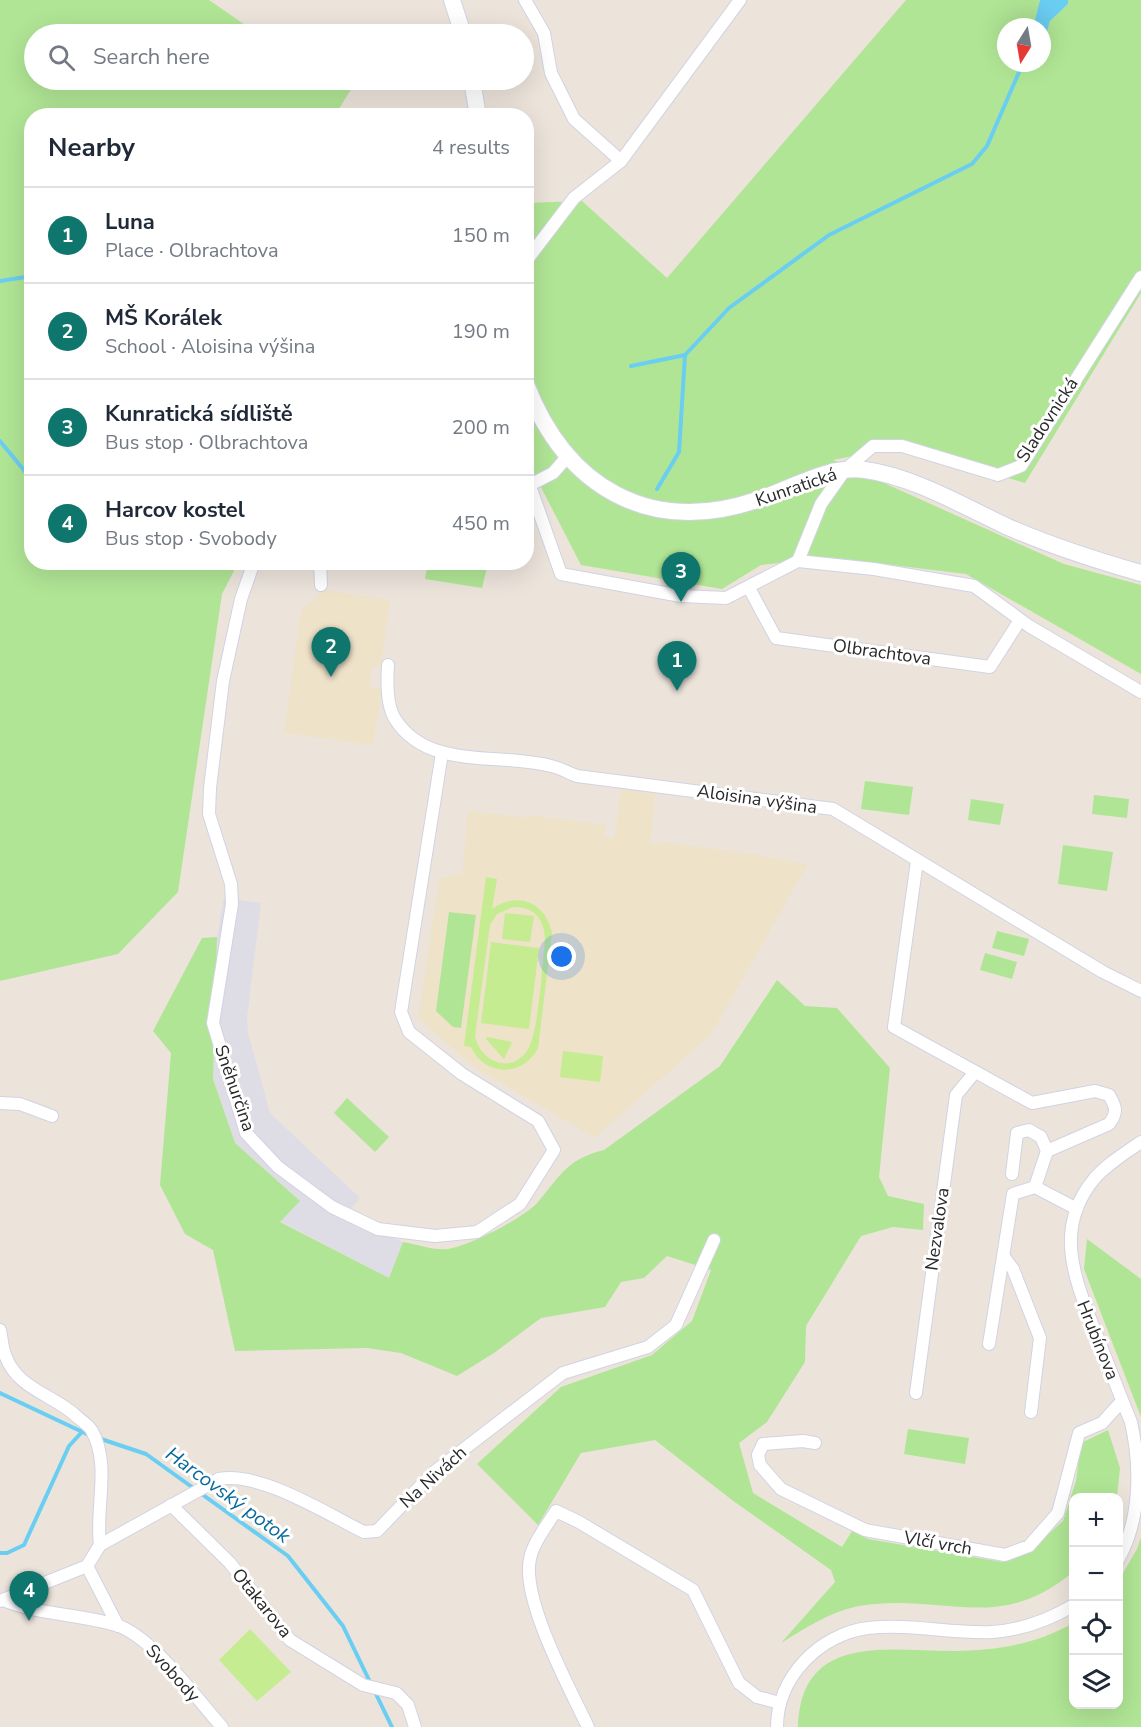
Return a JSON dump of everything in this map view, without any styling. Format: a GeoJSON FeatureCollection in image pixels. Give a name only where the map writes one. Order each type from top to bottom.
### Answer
{"type":"FeatureCollection","features":[{"type":"Feature","properties":{"kind":"street"},"geometry":{"type":"LineString","coordinates":[[452,0],[460,24]]}},
{"type":"Feature","properties":{"kind":"street"},"geometry":{"type":"LineString","coordinates":[[525,0],[544,33],[550,73],[574,119],[621,161]]}},
{"type":"Feature","properties":{"kind":"street"},"geometry":{"type":"LineString","coordinates":[[534,250],[574,198],[621,161],[740,0]]}},
{"type":"Feature","properties":{"kind":"street"},"geometry":{"type":"LineString","coordinates":[[474,90],[477,108]]}},
{"type":"Feature","properties":{"kind":"street","name":"Sladovnická"},"geometry":{"type":"LineString","coordinates":[[845,470],[873,446],[903,446],[998,475],[1021,466],[1116,312],[1141,277]]}},
{"type":"Feature","properties":{"kind":"street","name":"Kunratická"},"geometry":{"type":"LineString","coordinates":[[534,398],[568,456],[605,488],[624,500],[674,513],[696,514],[739,506],[816,477],[845,470],[876,472],[918,486],[1072,554],[1141,573]]}},
{"type":"Feature","properties":{"kind":"street"},"geometry":{"type":"LineString","coordinates":[[534,480],[553,473],[568,456]]}},
{"type":"Feature","properties":{"kind":"street"},"geometry":{"type":"LineString","coordinates":[[798,561],[821,504],[845,470]]}},
{"type":"Feature","properties":{"kind":"street"},"geometry":{"type":"LineString","coordinates":[[534,499],[561,574],[681,596],[726,598],[798,561],[874,569],[974,586],[1020,620],[1141,692]]}},
{"type":"Feature","properties":{"kind":"street","name":"Sněhurčina"},"geometry":{"type":"LineString","coordinates":[[251,570],[222,681],[210,788],[209,814],[231,884],[232,904],[213,1023],[246,1133],[278,1167],[332,1207],[378,1229],[435,1236],[477,1232],[520,1204],[554,1150],[537,1121],[462,1074],[409,1032],[401,1012],[442,753]]}},
{"type":"Feature","properties":{"kind":"street"},"geometry":{"type":"LineString","coordinates":[[320,570],[321,585]]}},
{"type":"Feature","properties":{"kind":"street","name":"Olbrachtova"},"geometry":{"type":"LineString","coordinates":[[748,588],[776,638],[990,667],[1020,620]]}},
{"type":"Feature","properties":{"kind":"street","name":"Aloisina výšina"},"geometry":{"type":"LineString","coordinates":[[388,664],[387,686],[394,717],[418,743],[442,753],[551,766],[577,776],[832,809],[1141,991]]}},
{"type":"Feature","properties":{"kind":"street"},"geometry":{"type":"LineString","coordinates":[[917,861],[894,1027],[1032,1103],[1095,1091],[1109,1095],[1116,1107],[1115,1115],[1109,1124],[1047,1151]]}},
{"type":"Feature","properties":{"kind":"street","name":"Nezvalova"},"geometry":{"type":"LineString","coordinates":[[916,1393],[956,1095],[975,1072]]}},
{"type":"Feature","properties":{"kind":"street"},"geometry":{"type":"LineString","coordinates":[[0,1103],[20,1104],[52,1116]]}},
{"type":"Feature","properties":{"kind":"street"},"geometry":{"type":"LineString","coordinates":[[1012,1174],[1017,1133],[1029,1130],[1041,1137],[1047,1151],[1035,1187]]}},
{"type":"Feature","properties":{"kind":"street","name":"Hrubínova"},"geometry":{"type":"LineString","coordinates":[[1123,1550],[1132,1526],[1138,1477],[1135,1443],[1122,1401],[1072,1269],[1071,1238],[1077,1209],[1095,1178],[1141,1142]]}},
{"type":"Feature","properties":{"kind":"street"},"geometry":{"type":"LineString","coordinates":[[989,1344],[1013,1194],[1035,1187],[1077,1209]]}},
{"type":"Feature","properties":{"kind":"street","name":"Na Nivách"},"geometry":{"type":"LineString","coordinates":[[100,1545],[219,1479],[229,1477],[256,1482],[364,1532],[377,1531],[434,1472],[563,1372],[648,1347],[676,1325],[714,1240]]}},
{"type":"Feature","properties":{"kind":"street"},"geometry":{"type":"LineString","coordinates":[[1004,1257],[1013,1269],[1040,1338],[1031,1412]]}},
{"type":"Feature","properties":{"kind":"street"},"geometry":{"type":"LineString","coordinates":[[0,1330],[6,1357],[14,1371],[30,1387],[72,1412],[92,1430],[101,1476],[97,1525],[100,1545],[87,1566],[118,1626]]}},
{"type":"Feature","properties":{"kind":"street","name":"Vlčí vrch"},"geometry":{"type":"LineString","coordinates":[[815,1443],[803,1440],[763,1444],[758,1455],[760,1465],[781,1489],[864,1530],[1005,1555],[1029,1546],[1058,1513],[1079,1434],[1102,1423],[1122,1401]]}},
{"type":"Feature","properties":{"kind":"street","name":"Otakarova"},"geometry":{"type":"LineString","coordinates":[[171,1505],[230,1563],[290,1640],[363,1685],[396,1693],[408,1705],[415,1727]]}},
{"type":"Feature","properties":{"kind":"street"},"geometry":{"type":"LineString","coordinates":[[588,1727],[560,1670],[529,1586],[530,1558],[556,1511],[579,1522],[693,1590],[739,1683],[757,1697],[780,1703]]}},
{"type":"Feature","properties":{"kind":"street","name":"Svobody"},"geometry":{"type":"LineString","coordinates":[[1,1600],[87,1566]]}},
{"type":"Feature","properties":{"kind":"street","name":"Svobody"},"geometry":{"type":"LineString","coordinates":[[1,1600],[42,1611],[118,1626],[140,1637],[153,1648],[222,1727]]}},
{"type":"Feature","properties":{"kind":"street"},"geometry":{"type":"LineString","coordinates":[[777,1727],[780,1703],[798,1667],[828,1642],[850,1632],[869,1628],[994,1632],[1042,1621],[1069,1608]]}},
{"type":"Feature","properties":{"kind":"shaded area"},"geometry":{"type":"Polygon","coordinates":[[[325,590],[390,600],[381,667],[372,667],[369,687],[382,689],[373,745],[284,733],[301,610],[325,590]]]}},
{"type":"Feature","properties":{"kind":"shaded area"},"geometry":{"type":"Polygon","coordinates":[[[622,786],[656,791],[650,843],[661,844],[662,842],[753,854],[808,864],[712,1033],[595,1138],[474,1067],[418,1018],[439,879],[462,873],[468,811],[529,818],[530,815],[606,825],[604,836],[614,838],[622,786]]]}},
{"type":"Feature","properties":{"kind":"shaded area"},"geometry":{"type":"Polygon","coordinates":[[[224,898],[261,903],[247,1018],[248,1033],[270,1113],[360,1198],[344,1217],[403,1242],[389,1278],[280,1221],[300,1201],[235,1143],[213,1079],[217,937],[224,898]]]}},
{"type":"Feature","properties":{"kind":"green space"},"geometry":{"type":"Polygon","coordinates":[[[0,0],[209,0],[244,24],[24,24],[24,90],[351,90],[339,108],[24,108],[24,570],[234,570],[222,594],[178,892],[118,954],[0,981],[0,0]]]}},
{"type":"Feature","properties":{"kind":"green space"},"geometry":{"type":"Polygon","coordinates":[[[906,0],[1040,0],[1035,18],[997,18],[997,72],[1051,72],[1051,20],[1068,4],[1068,0],[1141,0],[1141,293],[1025,483],[903,446],[833,460],[1064,564],[1141,585],[1141,674],[966,574],[827,557],[761,565],[722,589],[581,565],[534,474],[534,203],[582,201],[667,278],[906,0]]]}},
{"type":"Feature","properties":{"kind":"green space"},"geometry":{"type":"Polygon","coordinates":[[[427,570],[486,570],[482,588],[425,579],[427,570]]]}},
{"type":"Feature","properties":{"kind":"green space"},"geometry":{"type":"Polygon","coordinates":[[[865,781],[913,787],[909,815],[861,809],[865,781]]]}},
{"type":"Feature","properties":{"kind":"green space"},"geometry":{"type":"Polygon","coordinates":[[[1094,795],[1129,799],[1127,818],[1092,814],[1094,795]]]}},
{"type":"Feature","properties":{"kind":"green space"},"geometry":{"type":"Polygon","coordinates":[[[971,799],[1004,804],[1000,825],[968,820],[971,799]]]}},
{"type":"Feature","properties":{"kind":"green space"},"geometry":{"type":"Polygon","coordinates":[[[1063,845],[1113,852],[1107,891],[1058,884],[1063,845]]]}},
{"type":"Feature","properties":{"kind":"green space"},"geometry":{"type":"Polygon","coordinates":[[[486,877],[497,879],[492,909],[511,901],[529,903],[543,914],[552,933],[538,1048],[523,1064],[504,1070],[485,1064],[471,1047],[464,1046],[486,877]],[[513,907],[497,914],[490,925],[475,1036],[483,1052],[496,1062],[512,1062],[527,1051],[537,1015],[545,940],[543,926],[537,916],[520,907],[513,907]]]}},
{"type":"Feature","properties":{"kind":"green space"},"geometry":{"type":"Polygon","coordinates":[[[449,912],[476,915],[461,1028],[453,1027],[436,1011],[449,912]]]}},
{"type":"Feature","properties":{"kind":"green space"},"geometry":{"type":"Polygon","coordinates":[[[505,913],[534,916],[530,942],[502,939],[505,913]]]}},
{"type":"Feature","properties":{"kind":"green space"},"geometry":{"type":"Polygon","coordinates":[[[997,931],[1029,939],[1024,956],[992,948],[997,931]]]}},
{"type":"Feature","properties":{"kind":"green space"},"geometry":{"type":"Polygon","coordinates":[[[217,937],[213,1079],[235,1143],[300,1201],[280,1222],[389,1278],[403,1242],[448,1249],[469,1243],[509,1223],[538,1202],[559,1176],[581,1158],[604,1150],[720,1066],[777,980],[805,1006],[837,1008],[890,1068],[879,1177],[888,1196],[924,1204],[923,1230],[893,1227],[861,1236],[806,1326],[805,1362],[767,1422],[739,1443],[753,1493],[842,1547],[852,1531],[868,1539],[1002,1562],[1032,1549],[1063,1521],[1069,1503],[1069,1575],[1046,1591],[1020,1602],[994,1607],[889,1603],[849,1608],[819,1621],[781,1643],[835,1582],[831,1570],[732,1500],[655,1440],[581,1453],[538,1525],[477,1464],[561,1387],[652,1355],[692,1321],[711,1270],[667,1256],[644,1278],[621,1282],[605,1307],[541,1318],[494,1353],[457,1376],[401,1353],[367,1348],[235,1351],[213,1250],[185,1234],[160,1185],[171,1053],[153,1031],[202,938],[217,937]]]}},
{"type":"Feature","properties":{"kind":"green space"},"geometry":{"type":"Polygon","coordinates":[[[491,942],[539,948],[529,1029],[481,1023],[491,942]]]}},
{"type":"Feature","properties":{"kind":"green space"},"geometry":{"type":"Polygon","coordinates":[[[985,953],[1017,962],[1012,979],[980,970],[985,953]]]}},
{"type":"Feature","properties":{"kind":"green space"},"geometry":{"type":"Polygon","coordinates":[[[487,1037],[512,1042],[504,1059],[486,1039],[487,1037]]]}},
{"type":"Feature","properties":{"kind":"green space"},"geometry":{"type":"Polygon","coordinates":[[[563,1051],[603,1056],[600,1082],[560,1077],[563,1051]]]}},
{"type":"Feature","properties":{"kind":"green space"},"geometry":{"type":"Polygon","coordinates":[[[347,1098],[389,1137],[375,1152],[334,1113],[347,1098]]]}},
{"type":"Feature","properties":{"kind":"green space"},"geometry":{"type":"Polygon","coordinates":[[[1087,1239],[1141,1279],[1141,1417],[1084,1269],[1087,1239]]]}},
{"type":"Feature","properties":{"kind":"green space"},"geometry":{"type":"Polygon","coordinates":[[[908,1429],[969,1438],[965,1464],[904,1454],[908,1429]]]}},
{"type":"Feature","properties":{"kind":"green space"},"geometry":{"type":"Polygon","coordinates":[[[1108,1430],[1120,1468],[1117,1493],[1072,1493],[1081,1443],[1108,1430]]]}},
{"type":"Feature","properties":{"kind":"green space"},"geometry":{"type":"Polygon","coordinates":[[[1141,1537],[1141,1727],[798,1727],[803,1696],[814,1675],[831,1661],[852,1653],[876,1650],[954,1651],[1001,1648],[1031,1641],[1069,1625],[1069,1709],[1123,1709],[1123,1573],[1141,1537]]]}},
{"type":"Feature","properties":{"kind":"green space"},"geometry":{"type":"Polygon","coordinates":[[[250,1629],[291,1672],[257,1701],[219,1660],[250,1629]]]}},
{"type":"Feature","properties":{"kind":"water"},"geometry":{"type":"Polygon","coordinates":[[[1040,0],[1068,0],[1068,4],[1051,20],[1051,18],[1035,18],[1040,0]]]}},
{"type":"Feature","properties":{"kind":"waterway"},"geometry":{"type":"LineString","coordinates":[[657,489],[679,452],[685,355],[729,308],[829,235],[972,164],[987,146],[1019,72]]}},
{"type":"Feature","properties":{"kind":"waterway"},"geometry":{"type":"LineString","coordinates":[[0,281],[24,277]]}},
{"type":"Feature","properties":{"kind":"waterway"},"geometry":{"type":"LineString","coordinates":[[631,366],[685,355]]}},
{"type":"Feature","properties":{"kind":"waterway"},"geometry":{"type":"LineString","coordinates":[[0,441],[24,470]]}},
{"type":"Feature","properties":{"kind":"waterway","name":"Harcovský potok"},"geometry":{"type":"LineString","coordinates":[[0,1393],[91,1436]]}},
{"type":"Feature","properties":{"kind":"waterway"},"geometry":{"type":"LineString","coordinates":[[0,1553],[7,1553],[24,1545],[69,1446],[81,1433]]}},
{"type":"Feature","properties":{"kind":"waterway","name":"Harcovský potok"},"geometry":{"type":"LineString","coordinates":[[98,1438],[146,1454],[288,1556],[343,1626],[370,1682]]}},
{"type":"Feature","properties":{"kind":"waterway","name":"Harcovský potok"},"geometry":{"type":"LineString","coordinates":[[375,1692],[392,1727]]}},
{"type":"Feature","properties":{"kind":"place","name":"Kunratická sídliště"},"geometry":{"type":"Point","coordinates":[681,602]}},
{"type":"Feature","properties":{"kind":"place","name":"MŠ Korálek"},"geometry":{"type":"Point","coordinates":[331,677]}},
{"type":"Feature","properties":{"kind":"place","name":"Luna"},"geometry":{"type":"Point","coordinates":[677,691]}},
{"type":"Feature","properties":{"kind":"place","name":"Harcov kostel"},"geometry":{"type":"Point","coordinates":[29,1621]}}]}
